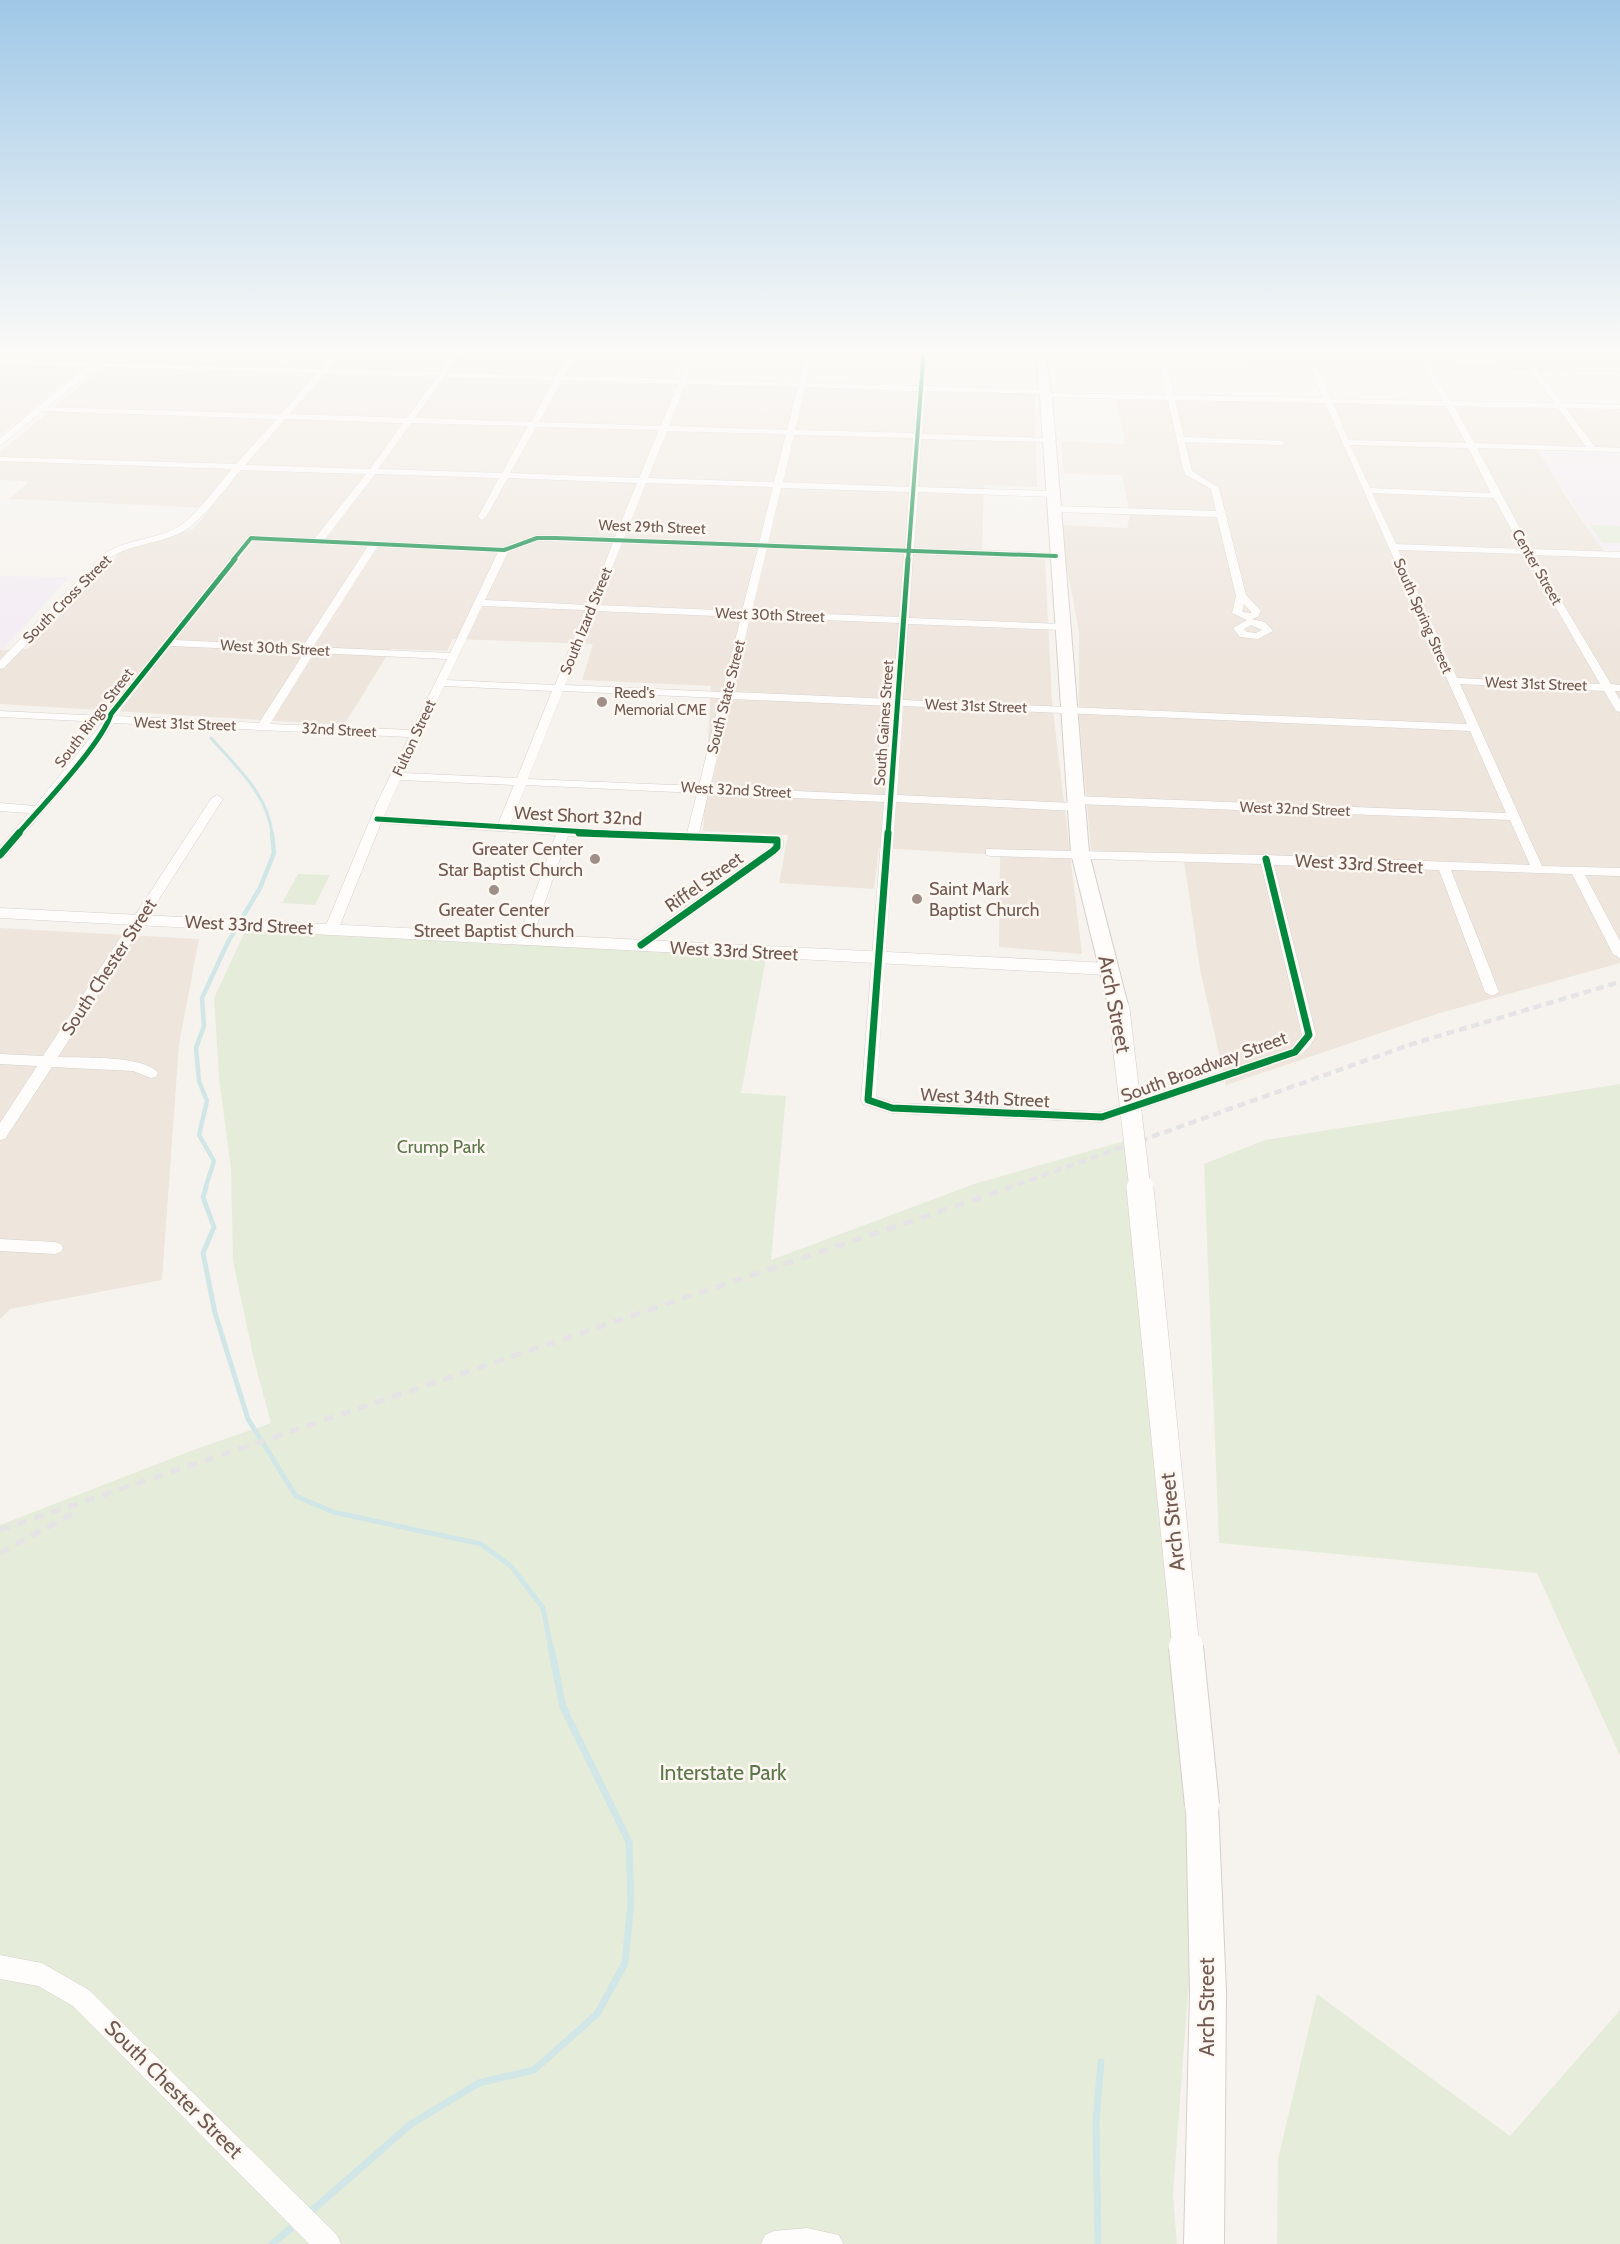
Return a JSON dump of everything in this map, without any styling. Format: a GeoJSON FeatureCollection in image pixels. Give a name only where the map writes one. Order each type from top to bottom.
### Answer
{"type":"FeatureCollection","features":[{"type":"Feature","properties":{"kind":"main road","name":"Arch Street"},"geometry":{"type":"LineString","coordinates":[[1050,453],[1080,853],[1119,1008],[1135,1138],[1202,1805],[1208,1991],[1204,2244]]}},
{"type":"Feature","properties":{"kind":"street","name":"South Cross Street"},"geometry":{"type":"LineString","coordinates":[[0,666],[108,555],[122,546],[172,533],[185,527],[252,453]]}},
{"type":"Feature","properties":{"kind":"street"},"geometry":{"type":"LineString","coordinates":[[318,541],[386,453]]}},
{"type":"Feature","properties":{"kind":"street"},"geometry":{"type":"LineString","coordinates":[[482,517],[516,453]]}},
{"type":"Feature","properties":{"kind":"street","name":"South Izard Street"},"geometry":{"type":"LineString","coordinates":[[503,827],[654,453]]}},
{"type":"Feature","properties":{"kind":"street","name":"South State Street"},"geometry":{"type":"LineString","coordinates":[[692,837],[785,453]]}},
{"type":"Feature","properties":{"kind":"street","name":"South Gaines Street"},"geometry":{"type":"LineString","coordinates":[[868,1100],[918,453]]}},
{"type":"Feature","properties":{"kind":"street"},"geometry":{"type":"LineString","coordinates":[[1183,453],[1189,473],[1214,486],[1241,596],[1256,611],[1255,615],[1249,619]]}},
{"type":"Feature","properties":{"kind":"street","name":"South Spring Street"},"geometry":{"type":"LineString","coordinates":[[1350,453],[1537,868]]}},
{"type":"Feature","properties":{"kind":"street","name":"Center Street"},"geometry":{"type":"LineString","coordinates":[[1475,453],[1529,552],[1620,709]]}},
{"type":"Feature","properties":{"kind":"street"},"geometry":{"type":"LineString","coordinates":[[0,459],[915,489],[1221,514]]}},
{"type":"Feature","properties":{"kind":"street"},"geometry":{"type":"LineString","coordinates":[[1366,490],[1498,496]]}},
{"type":"Feature","properties":{"kind":"street","name":"West 29th Street"},"geometry":{"type":"LineString","coordinates":[[250,538],[504,550],[537,538],[764,544],[1056,556]]}},
{"type":"Feature","properties":{"kind":"street","name":"South Ringo Street"},"geometry":{"type":"LineString","coordinates":[[0,855],[39,810],[109,720],[111,714],[250,538]]}},
{"type":"Feature","properties":{"kind":"street"},"geometry":{"type":"LineString","coordinates":[[262,727],[310,650],[308,644],[374,544]]}},
{"type":"Feature","properties":{"kind":"street"},"geometry":{"type":"LineString","coordinates":[[1393,547],[1620,555]]}},
{"type":"Feature","properties":{"kind":"street","name":"Fulton Street"},"geometry":{"type":"LineString","coordinates":[[331,930],[396,776],[504,550]]}},
{"type":"Feature","properties":{"kind":"street","name":"West 30th Street"},"geometry":{"type":"LineString","coordinates":[[477,603],[1062,627]]}},
{"type":"Feature","properties":{"kind":"street","name":"West 30th Street"},"geometry":{"type":"LineString","coordinates":[[169,643],[452,656]]}},
{"type":"Feature","properties":{"kind":"street","name":"West 31st Street"},"geometry":{"type":"LineString","coordinates":[[1452,681],[1620,688]]}},
{"type":"Feature","properties":{"kind":"street","name":"West 31st Street"},"geometry":{"type":"LineString","coordinates":[[441,683],[1475,728]]}},
{"type":"Feature","properties":{"kind":"street","name":"West 31st Street"},"geometry":{"type":"LineString","coordinates":[[0,714],[262,727]]}},
{"type":"Feature","properties":{"kind":"street","name":"32nd Street"},"geometry":{"type":"LineString","coordinates":[[262,727],[416,734]]}},
{"type":"Feature","properties":{"kind":"street","name":"West 32nd Street"},"geometry":{"type":"LineString","coordinates":[[396,776],[891,798],[1515,817]]}},
{"type":"Feature","properties":{"kind":"street","name":"South Chester Street"},"geometry":{"type":"LineString","coordinates":[[0,1135],[217,799]]}},
{"type":"Feature","properties":{"kind":"street"},"geometry":{"type":"LineString","coordinates":[[0,807],[39,810]]}},
{"type":"Feature","properties":{"kind":"street","name":"West Short 32nd"},"geometry":{"type":"LineString","coordinates":[[377,819],[563,832],[777,840]]}},
{"type":"Feature","properties":{"kind":"street"},"geometry":{"type":"LineString","coordinates":[[525,939],[563,832]]}},
{"type":"Feature","properties":{"kind":"street","name":"Riffel Street"},"geometry":{"type":"LineString","coordinates":[[641,945],[777,848],[777,840]]}},
{"type":"Feature","properties":{"kind":"street","name":"West 33rd Street"},"geometry":{"type":"LineString","coordinates":[[990,852],[1266,859],[1444,868],[1474,865],[1620,872]]}},
{"type":"Feature","properties":{"kind":"street","name":"South Broadway Street"},"geometry":{"type":"LineString","coordinates":[[1102,1117],[1285,1057],[1305,1043],[1308,1028],[1266,859]]}},
{"type":"Feature","properties":{"kind":"street"},"geometry":{"type":"LineString","coordinates":[[1444,868],[1492,992]]}},
{"type":"Feature","properties":{"kind":"street"},"geometry":{"type":"LineString","coordinates":[[1576,871],[1620,954]]}},
{"type":"Feature","properties":{"kind":"street","name":"West 33rd Street"},"geometry":{"type":"LineString","coordinates":[[0,913],[1109,969]]}},
{"type":"Feature","properties":{"kind":"street"},"geometry":{"type":"LineString","coordinates":[[0,1059],[135,1066],[152,1073]]}},
{"type":"Feature","properties":{"kind":"street","name":"West 34th Street"},"geometry":{"type":"LineString","coordinates":[[868,1100],[892,1108],[1102,1117]]}},
{"type":"Feature","properties":{"kind":"street"},"geometry":{"type":"LineString","coordinates":[[0,1245],[55,1248]]}},
{"type":"Feature","properties":{"kind":"street","name":"South Chester Street"},"geometry":{"type":"LineString","coordinates":[[0,1967],[42,1975],[81,1998],[328,2244]]}},
{"type":"Feature","properties":{"kind":"street"},"geometry":{"type":"LineString","coordinates":[[774,2244],[807,2241],[830,2244]]}},
{"type":"Feature","properties":{"kind":"shaded area"},"geometry":{"type":"Polygon","coordinates":[[[0,453],[1036,453],[1037,487],[984,485],[982,556],[1045,559],[1052,701],[1082,954],[999,947],[1000,855],[879,848],[874,889],[779,883],[788,835],[703,831],[711,686],[582,680],[593,644],[453,639],[447,651],[391,649],[344,725],[0,704],[0,650],[27,649],[113,561],[119,552],[193,529],[211,508],[9,499],[30,481],[0,480],[0,453]]]}},
{"type":"Feature","properties":{"kind":"shaded area"},"geometry":{"type":"Polygon","coordinates":[[[1062,453],[1540,453],[1572,506],[1609,558],[1620,559],[1620,963],[1440,1013],[1226,1085],[1200,969],[1184,861],[1091,850],[1079,715],[1079,632],[1059,525],[1127,528],[1130,514],[1122,475],[1064,474],[1062,453]]]}},
{"type":"Feature","properties":{"kind":"shaded area"},"geometry":{"type":"Polygon","coordinates":[[[1540,453],[1620,453],[1620,550],[1603,550],[1540,453]]]}},
{"type":"Feature","properties":{"kind":"shaded area"},"geometry":{"type":"Polygon","coordinates":[[[0,576],[69,577],[2,650],[0,650],[0,576]]]}},
{"type":"Feature","properties":{"kind":"shaded area"},"geometry":{"type":"Polygon","coordinates":[[[0,928],[199,939],[179,1044],[162,1280],[10,1309],[0,1319],[0,928]]]}},
{"type":"Feature","properties":{"kind":"green space"},"geometry":{"type":"Polygon","coordinates":[[[1590,525],[1620,526],[1620,543],[1603,543],[1590,525]]]}},
{"type":"Feature","properties":{"kind":"green space"},"geometry":{"type":"Polygon","coordinates":[[[298,874],[330,875],[315,905],[282,903],[298,874]]]}},
{"type":"Feature","properties":{"kind":"green space","name":"Interstate Park"},"geometry":{"type":"Polygon","coordinates":[[[248,925],[767,953],[741,1093],[786,1096],[771,1260],[974,1184],[1135,1138],[1202,1805],[1173,2195],[1177,2244],[0,2244],[0,1525],[196,1449],[271,1423],[254,1360],[233,1261],[231,1169],[219,1078],[214,998],[248,925]]]}},
{"type":"Feature","properties":{"kind":"green space"},"geometry":{"type":"Polygon","coordinates":[[[1620,1084],[1620,1756],[1537,1573],[1219,1543],[1204,1164],[1265,1140],[1620,1084]]]}},
{"type":"Feature","properties":{"kind":"green space"},"geometry":{"type":"Polygon","coordinates":[[[1317,1994],[1510,2136],[1620,2010],[1620,2244],[1277,2244],[1278,2159],[1317,1994]]]}},
{"type":"Feature","properties":{"kind":"waterway"},"geometry":{"type":"LineString","coordinates":[[211,738],[258,794],[272,834]]}},
{"type":"Feature","properties":{"kind":"waterway"},"geometry":{"type":"LineString","coordinates":[[205,1189],[214,1161],[199,1135],[207,1101],[199,1081],[196,1048],[204,1026],[202,998],[228,942],[260,888],[274,853],[272,833]]}},
{"type":"Feature","properties":{"kind":"waterway"},"geometry":{"type":"LineString","coordinates":[[206,1188],[203,1197],[214,1227],[203,1253],[215,1313],[248,1419],[296,1496],[333,1512],[481,1544],[511,1566],[543,1608],[551,1649]]}},
{"type":"Feature","properties":{"kind":"waterway"},"geometry":{"type":"LineString","coordinates":[[308,2214],[411,2124],[479,2083],[534,2070],[597,2014],[625,1963],[631,1903],[629,1842],[563,1707],[551,1647]]}},
{"type":"Feature","properties":{"kind":"waterway"},"geometry":{"type":"LineString","coordinates":[[1098,2244],[1096,2122],[1101,2062]]}},
{"type":"Feature","properties":{"kind":"waterway"},"geometry":{"type":"LineString","coordinates":[[272,2244],[297,2223]]}},
{"type":"Feature","properties":{"kind":"railway"},"geometry":{"type":"LineString","coordinates":[[1005,1189],[1412,1044],[1620,982]]}},
{"type":"Feature","properties":{"kind":"railway"},"geometry":{"type":"LineString","coordinates":[[0,1530],[1009,1188]]}},
{"type":"Feature","properties":{"kind":"railway"},"geometry":{"type":"LineString","coordinates":[[0,1553],[79,1510]]}},
{"type":"Feature","properties":{"kind":"cycle path"},"geometry":{"type":"LineString","coordinates":[[916,453],[868,1100],[892,1108],[1102,1117],[1295,1052],[1305,1043],[1309,1035],[1266,859]]}},
{"type":"Feature","properties":{"kind":"cycle path"},"geometry":{"type":"LineString","coordinates":[[0,855],[73,769],[108,724],[111,714],[251,538],[504,550],[537,538],[555,538],[1056,556]]}},
{"type":"Feature","properties":{"kind":"cycle path"},"geometry":{"type":"LineString","coordinates":[[377,819],[563,832],[777,840],[777,847],[773,851],[641,945]]}},
{"type":"Feature","properties":{"kind":"place","name":"Reed's Memorial CME"},"geometry":{"type":"Point","coordinates":[602,702]}},
{"type":"Feature","properties":{"kind":"place","name":"Greater Center Star Baptist Church"},"geometry":{"type":"Point","coordinates":[595,859]}},
{"type":"Feature","properties":{"kind":"place","name":"Greater Center Street Baptist Church"},"geometry":{"type":"Point","coordinates":[494,890]}},
{"type":"Feature","properties":{"kind":"place","name":"Saint Mark Baptist Church"},"geometry":{"type":"Point","coordinates":[917,899]}},
{"type":"Feature","properties":{"kind":"park label","name":"Crump Park"},"geometry":{"type":"Point","coordinates":[441,1147]}}]}
